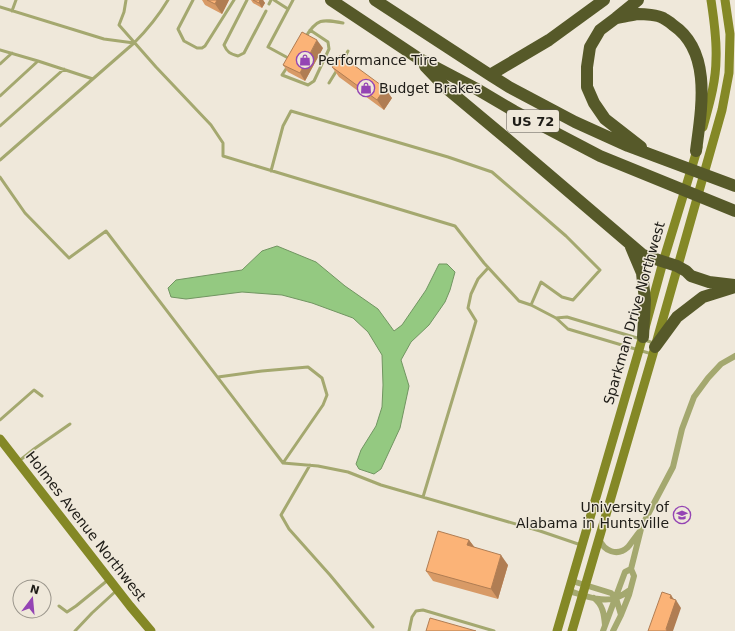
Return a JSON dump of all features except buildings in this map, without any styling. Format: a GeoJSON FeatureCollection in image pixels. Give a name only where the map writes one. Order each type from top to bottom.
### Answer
{"type":"FeatureCollection","features":[{"type":"Feature","properties":{"kind":"highway","name":"US 72"},"geometry":{"type":"LineString","coordinates":[[331,0],[418,58],[475,88],[514,111],[600,156],[732,210]]}},
{"type":"Feature","properties":{"kind":"highway","name":"US 72"},"geometry":{"type":"LineString","coordinates":[[375,0],[490,76],[575,122],[628,146],[735,186]]}},
{"type":"Feature","properties":{"kind":"highway"},"geometry":{"type":"LineString","coordinates":[[490,76],[549,40],[604,0]]}},
{"type":"Feature","properties":{"kind":"highway"},"geometry":{"type":"LineString","coordinates":[[638,0],[600,30],[590,47],[587,67],[587,87],[594,103],[605,119],[652,155]]}},
{"type":"Feature","properties":{"kind":"highway"},"geometry":{"type":"LineString","coordinates":[[616,18],[640,14],[661,17],[678,28],[690,43],[698,59],[702,80],[702,106],[696,151]]}},
{"type":"Feature","properties":{"kind":"highway"},"geometry":{"type":"LineString","coordinates":[[418,58],[446,88],[643,255],[677,266],[691,276],[709,282],[735,286]]}},
{"type":"Feature","properties":{"kind":"highway"},"geometry":{"type":"LineString","coordinates":[[630,244],[642,274],[645,300],[643,338]]}},
{"type":"Feature","properties":{"kind":"highway"},"geometry":{"type":"LineString","coordinates":[[654,348],[678,317],[703,297],[735,286]]}},
{"type":"Feature","properties":{"kind":"main road","name":"Sparkman Drive Northwest"},"geometry":{"type":"LineString","coordinates":[[557,631],[643,338],[663,262],[714,86],[716,60],[715,29],[711,0]]}},
{"type":"Feature","properties":{"kind":"main road","name":"Sparkman Drive Northwest"},"geometry":{"type":"LineString","coordinates":[[572,631],[722,110],[729,73],[730,34],[725,0]]}},
{"type":"Feature","properties":{"kind":"main road","name":"Holmes Avenue Northwest"},"geometry":{"type":"LineString","coordinates":[[0,439],[150,631]]}},
{"type":"Feature","properties":{"kind":"street"},"geometry":{"type":"LineString","coordinates":[[613,631],[621,615],[634,576],[632,569],[641,530],[673,467],[682,429],[694,397],[721,364],[735,356]]}},
{"type":"Feature","properties":{"kind":"street"},"geometry":{"type":"LineString","coordinates":[[599,539],[608,550],[618,552],[628,546],[641,530]]}},
{"type":"Feature","properties":{"kind":"street"},"geometry":{"type":"LineString","coordinates":[[604,629],[626,572],[632,569]]}},
{"type":"Feature","properties":{"kind":"street"},"geometry":{"type":"LineString","coordinates":[[572,581],[610,592],[616,598],[621,615]]}},
{"type":"Feature","properties":{"kind":"street"},"geometry":{"type":"LineString","coordinates":[[569,591],[594,598],[609,599],[616,598],[630,590]]}},
{"type":"Feature","properties":{"kind":"street"},"geometry":{"type":"LineString","coordinates":[[594,598],[602,608],[604,629]]}},
{"type":"Feature","properties":{"kind":"lane"},"geometry":{"type":"LineString","coordinates":[[12,11],[16,0]]}},
{"type":"Feature","properties":{"kind":"lane"},"geometry":{"type":"LineString","coordinates":[[126,0],[124,12],[119,25],[211,126],[223,143],[223,156],[455,226],[488,268],[519,301],[531,305],[556,318],[568,328],[639,350],[654,348]]}},
{"type":"Feature","properties":{"kind":"lane"},"geometry":{"type":"LineString","coordinates":[[0,160],[134,43],[165,6],[168,0]]}},
{"type":"Feature","properties":{"kind":"lane"},"geometry":{"type":"LineString","coordinates":[[193,0],[178,29],[184,41],[197,48],[202,48],[205,46],[234,0]]}},
{"type":"Feature","properties":{"kind":"lane"},"geometry":{"type":"LineString","coordinates":[[247,0],[224,45],[226,50],[232,55],[238,56],[244,53],[266,11]]}},
{"type":"Feature","properties":{"kind":"lane"},"geometry":{"type":"LineString","coordinates":[[269,4],[271,0]]}},
{"type":"Feature","properties":{"kind":"lane"},"geometry":{"type":"LineString","coordinates":[[274,0],[288,9]]}},
{"type":"Feature","properties":{"kind":"lane"},"geometry":{"type":"LineString","coordinates":[[293,0],[268,47],[292,60],[282,76],[308,85],[314,81],[329,49],[328,42],[310,30]]}},
{"type":"Feature","properties":{"kind":"lane"},"geometry":{"type":"LineString","coordinates":[[0,7],[104,39],[134,43]]}},
{"type":"Feature","properties":{"kind":"lane"},"geometry":{"type":"LineString","coordinates":[[303,42],[310,30],[318,22],[328,20],[343,23]]}},
{"type":"Feature","properties":{"kind":"lane"},"geometry":{"type":"LineString","coordinates":[[0,50],[93,79]]}},
{"type":"Feature","properties":{"kind":"lane"},"geometry":{"type":"LineString","coordinates":[[329,84],[348,51]]}},
{"type":"Feature","properties":{"kind":"lane"},"geometry":{"type":"LineString","coordinates":[[0,64],[12,53]]}},
{"type":"Feature","properties":{"kind":"lane"},"geometry":{"type":"LineString","coordinates":[[0,96],[38,61]]}},
{"type":"Feature","properties":{"kind":"lane"},"geometry":{"type":"LineString","coordinates":[[0,126],[64,69]]}},
{"type":"Feature","properties":{"kind":"lane"},"geometry":{"type":"LineString","coordinates":[[271,171],[283,126],[291,111],[448,157],[492,172],[566,236],[600,270],[573,300],[562,298],[541,282],[531,305]]}},
{"type":"Feature","properties":{"kind":"lane"},"geometry":{"type":"LineString","coordinates":[[0,177],[25,212],[69,258],[106,231],[283,463],[318,466],[348,472],[381,485],[540,531],[582,546]]}},
{"type":"Feature","properties":{"kind":"lane"},"geometry":{"type":"LineString","coordinates":[[423,497],[476,321],[468,308],[471,294],[478,279],[488,268]]}},
{"type":"Feature","properties":{"kind":"lane"},"geometry":{"type":"LineString","coordinates":[[556,318],[567,317],[643,338],[654,348]]}},
{"type":"Feature","properties":{"kind":"lane"},"geometry":{"type":"LineString","coordinates":[[218,377],[308,367],[322,378],[327,395],[323,405],[283,463]]}},
{"type":"Feature","properties":{"kind":"lane"},"geometry":{"type":"LineString","coordinates":[[0,420],[34,390],[42,396]]}},
{"type":"Feature","properties":{"kind":"lane"},"geometry":{"type":"LineString","coordinates":[[18,462],[70,424]]}},
{"type":"Feature","properties":{"kind":"lane"},"geometry":{"type":"LineString","coordinates":[[310,465],[281,515],[289,529],[330,575],[373,628]]}},
{"type":"Feature","properties":{"kind":"lane"},"geometry":{"type":"LineString","coordinates":[[59,606],[67,612],[109,579]]}},
{"type":"Feature","properties":{"kind":"lane"},"geometry":{"type":"LineString","coordinates":[[75,631],[92,613],[118,590]]}},
{"type":"Feature","properties":{"kind":"lane"},"geometry":{"type":"LineString","coordinates":[[409,631],[412,618],[416,611],[422,610],[494,631]]}},
{"type":"Feature","properties":{"kind":"shaded area"},"geometry":{"type":"Polygon","coordinates":[[[277,246],[316,262],[345,286],[378,309],[394,331],[402,325],[426,290],[439,264],[447,264],[455,272],[445,302],[429,325],[411,342],[401,360],[409,386],[400,428],[381,469],[374,474],[359,469],[356,464],[361,450],[376,426],[382,407],[382,355],[368,332],[353,318],[312,303],[282,295],[242,292],[186,299],[171,297],[168,288],[176,280],[242,270],[262,251],[277,246]]]}},
{"type":"Feature","properties":{"kind":"place","name":"Performance Tire"},"geometry":{"type":"Point","coordinates":[305,60]}},
{"type":"Feature","properties":{"kind":"place","name":"Budget Brakes"},"geometry":{"type":"Point","coordinates":[366,88]}},
{"type":"Feature","properties":{"kind":"place","name":"University of Alabama in Huntsville"},"geometry":{"type":"Point","coordinates":[682,515]}}]}
